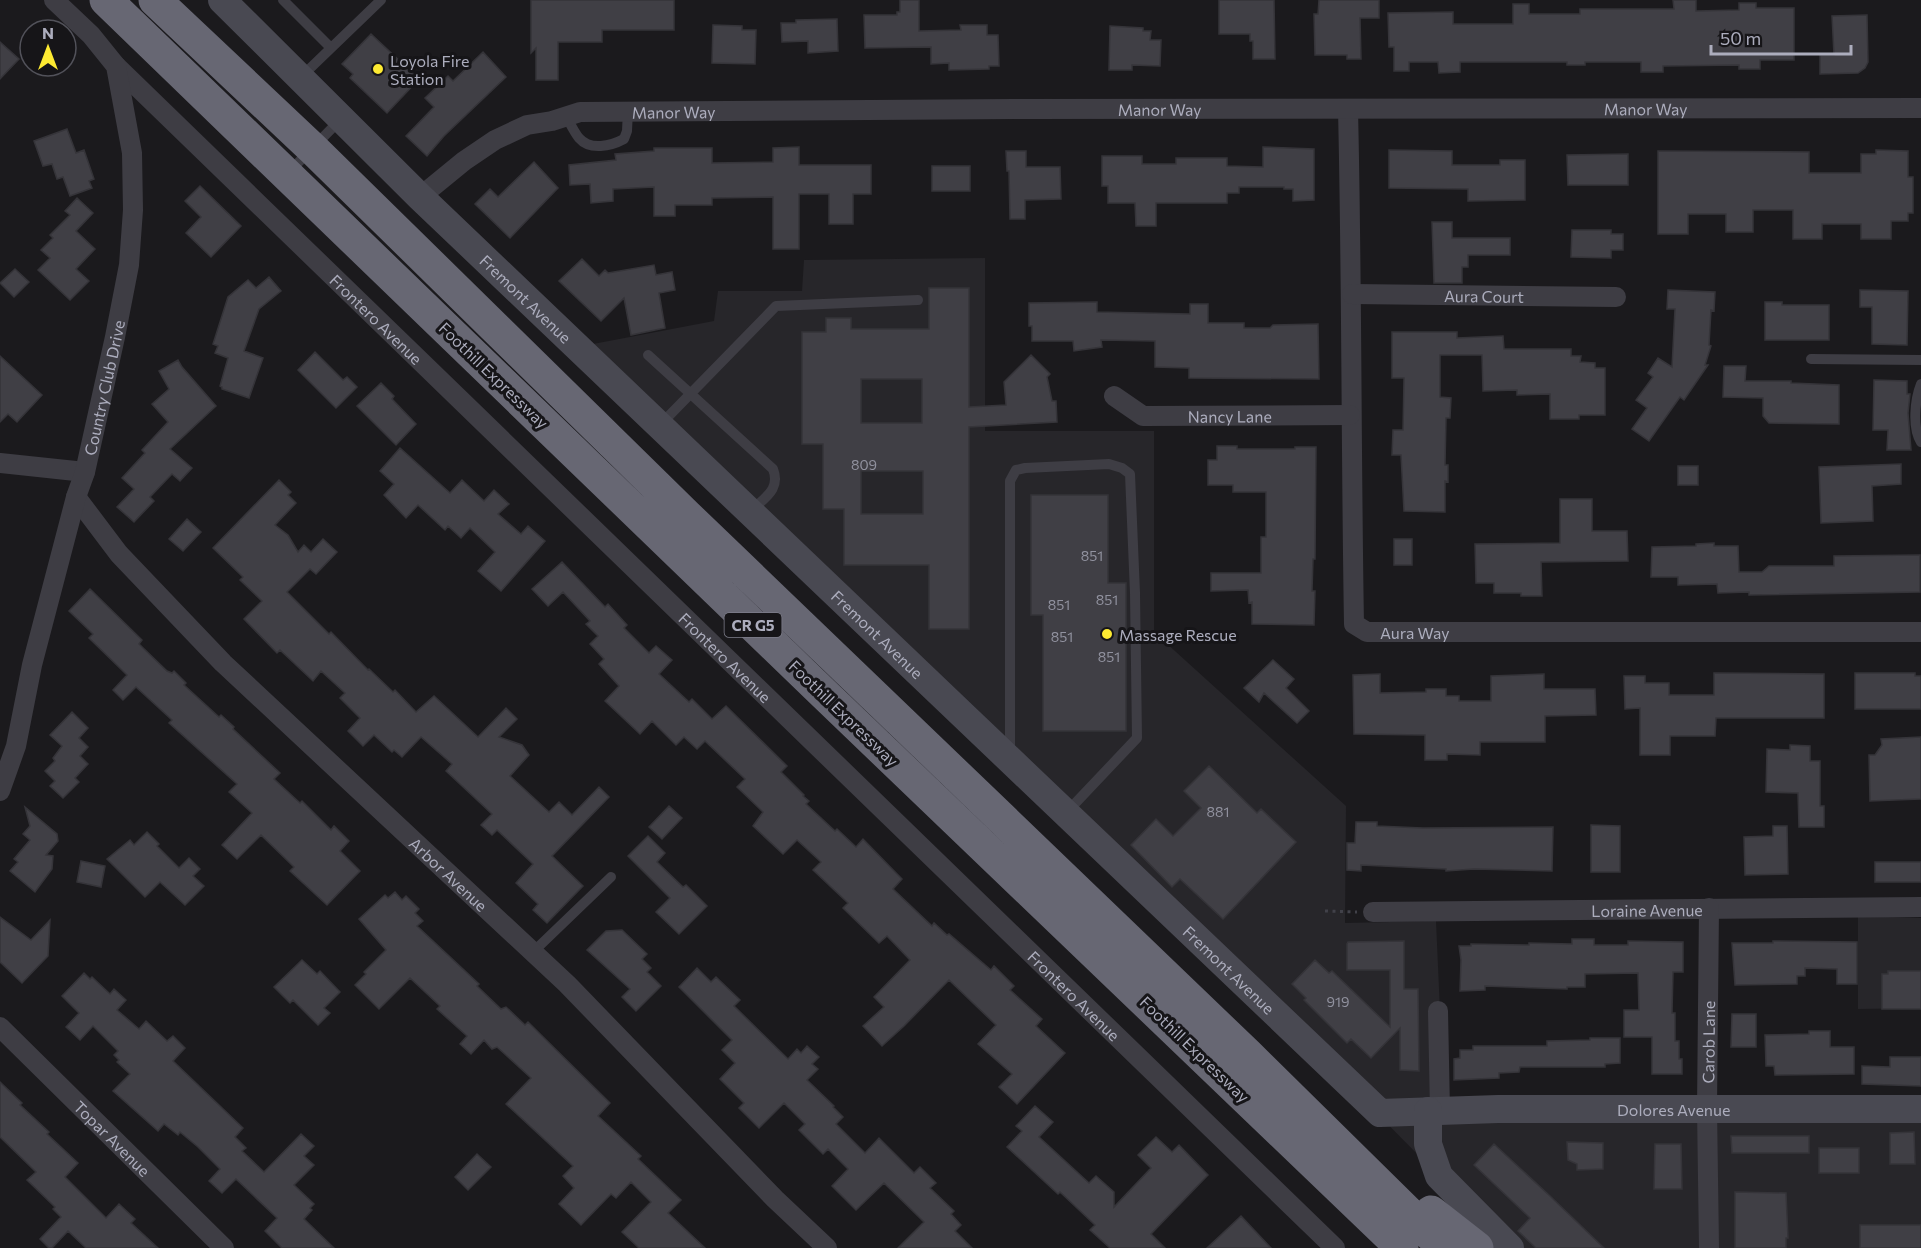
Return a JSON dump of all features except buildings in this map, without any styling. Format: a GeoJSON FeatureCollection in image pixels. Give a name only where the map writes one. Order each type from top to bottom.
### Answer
{"type":"FeatureCollection","features":[{"type":"Feature","properties":{"kind":"highway","name":"Foothill Expressway"},"geometry":{"type":"LineString","coordinates":[[106,0],[1395,1243]]}},
{"type":"Feature","properties":{"kind":"highway","name":"Foothill Expressway"},"geometry":{"type":"LineString","coordinates":[[155,0],[313,149],[677,506],[1248,1055],[1444,1248]]}},
{"type":"Feature","properties":{"kind":"highway"},"geometry":{"type":"LineString","coordinates":[[1380,1186],[1416,1200],[1477,1248]]}},
{"type":"Feature","properties":{"kind":"street","name":"Country Club Drive"},"geometry":{"type":"LineString","coordinates":[[0,791],[16,747],[32,665],[76,497],[85,472],[129,265],[133,210],[132,153],[116,66],[91,35],[54,0]]}},
{"type":"Feature","properties":{"kind":"street","name":"Fremont Avenue"},"geometry":{"type":"LineString","coordinates":[[222,0],[420,197],[1380,1113],[1434,1111]]}},
{"type":"Feature","properties":{"kind":"street","name":"Frontero Avenue"},"geometry":{"type":"LineString","coordinates":[[116,66],[1335,1248]]}},
{"type":"Feature","properties":{"kind":"street","name":"Manor Way"},"geometry":{"type":"LineString","coordinates":[[420,197],[464,161],[495,140],[527,125],[580,112],[628,110],[1921,108]]}},
{"type":"Feature","properties":{"kind":"street","name":"Aura Way"},"geometry":{"type":"LineString","coordinates":[[1348,109],[1352,294],[1350,415],[1353,624],[1367,632],[1921,632]]}},
{"type":"Feature","properties":{"kind":"street","name":"Aura Court"},"geometry":{"type":"LineString","coordinates":[[1352,294],[1616,297]]}},
{"type":"Feature","properties":{"kind":"street","name":"Nancy Lane"},"geometry":{"type":"LineString","coordinates":[[1114,396],[1143,416],[1350,415]]}},
{"type":"Feature","properties":{"kind":"street"},"geometry":{"type":"LineString","coordinates":[[0,463],[85,472]]}},
{"type":"Feature","properties":{"kind":"street","name":"Arbor Avenue"},"geometry":{"type":"LineString","coordinates":[[76,497],[119,554],[223,663],[567,984],[775,1199],[827,1248]]}},
{"type":"Feature","properties":{"kind":"street","name":"Loraine Avenue"},"geometry":{"type":"LineString","coordinates":[[1373,912],[1921,907]]}},
{"type":"Feature","properties":{"kind":"street","name":"Carob Lane"},"geometry":{"type":"LineString","coordinates":[[1709,908],[1707,1108],[1709,1248]]}},
{"type":"Feature","properties":{"kind":"street"},"geometry":{"type":"LineString","coordinates":[[1438,1011],[1434,1111],[1428,1144],[1439,1176],[1510,1248]]}},
{"type":"Feature","properties":{"kind":"street","name":"Topar Avenue"},"geometry":{"type":"LineString","coordinates":[[0,1027],[224,1248]]}},
{"type":"Feature","properties":{"kind":"street","name":"Dolores Avenue"},"geometry":{"type":"LineString","coordinates":[[1434,1111],[1707,1108],[1921,1109]]}},
{"type":"Feature","properties":{"kind":"lane"},"geometry":{"type":"LineString","coordinates":[[283,0],[331,48]]}},
{"type":"Feature","properties":{"kind":"lane"},"geometry":{"type":"LineString","coordinates":[[300,78],[381,0]]}},
{"type":"Feature","properties":{"kind":"lane"},"geometry":{"type":"LineString","coordinates":[[566,116],[579,139],[590,145],[603,146],[624,139],[628,110]]}},
{"type":"Feature","properties":{"kind":"lane"},"geometry":{"type":"LineString","coordinates":[[287,175],[341,120]]}},
{"type":"Feature","properties":{"kind":"lane"},"geometry":{"type":"LineString","coordinates":[[660,425],[776,306],[918,300]]}},
{"type":"Feature","properties":{"kind":"lane"},"geometry":{"type":"LineString","coordinates":[[648,355],[773,469],[776,482],[774,489],[751,512]]}},
{"type":"Feature","properties":{"kind":"lane"},"geometry":{"type":"LineString","coordinates":[[1811,359],[1921,360]]}},
{"type":"Feature","properties":{"kind":"lane"},"geometry":{"type":"LineString","coordinates":[[1921,384],[1917,394],[1917,433],[1921,442]]}},
{"type":"Feature","properties":{"kind":"lane"},"geometry":{"type":"LineString","coordinates":[[1010,761],[1011,481],[1016,470],[1024,468],[1109,464],[1122,468],[1130,474],[1133,521],[1137,738],[1065,813]]}},
{"type":"Feature","properties":{"kind":"lane"},"geometry":{"type":"LineString","coordinates":[[533,952],[611,877]]}},
{"type":"Feature","properties":{"kind":"path"},"geometry":{"type":"LineString","coordinates":[[1325,911],[1373,912]]}},
{"type":"Feature","properties":{"kind":"shaded area"},"geometry":{"type":"Polygon","coordinates":[[[985,258],[985,431],[1154,431],[1154,632],[1346,806],[1345,923],[1436,921],[1444,1101],[1921,1107],[1921,1248],[1518,1248],[1431,1168],[982,714],[593,344],[714,321],[718,291],[802,291],[804,260],[985,258]]]}},
{"type":"Feature","properties":{"kind":"shaded area"},"geometry":{"type":"Polygon","coordinates":[[[1858,916],[1921,918],[1921,1008],[1858,1009],[1858,916]]]}},
{"type":"Feature","properties":{"kind":"place","name":"Loyola Fire Station"},"geometry":{"type":"Point","coordinates":[378,69]}},
{"type":"Feature","properties":{"kind":"place","name":"Massage Rescue"},"geometry":{"type":"Point","coordinates":[1107,634]}}]}
